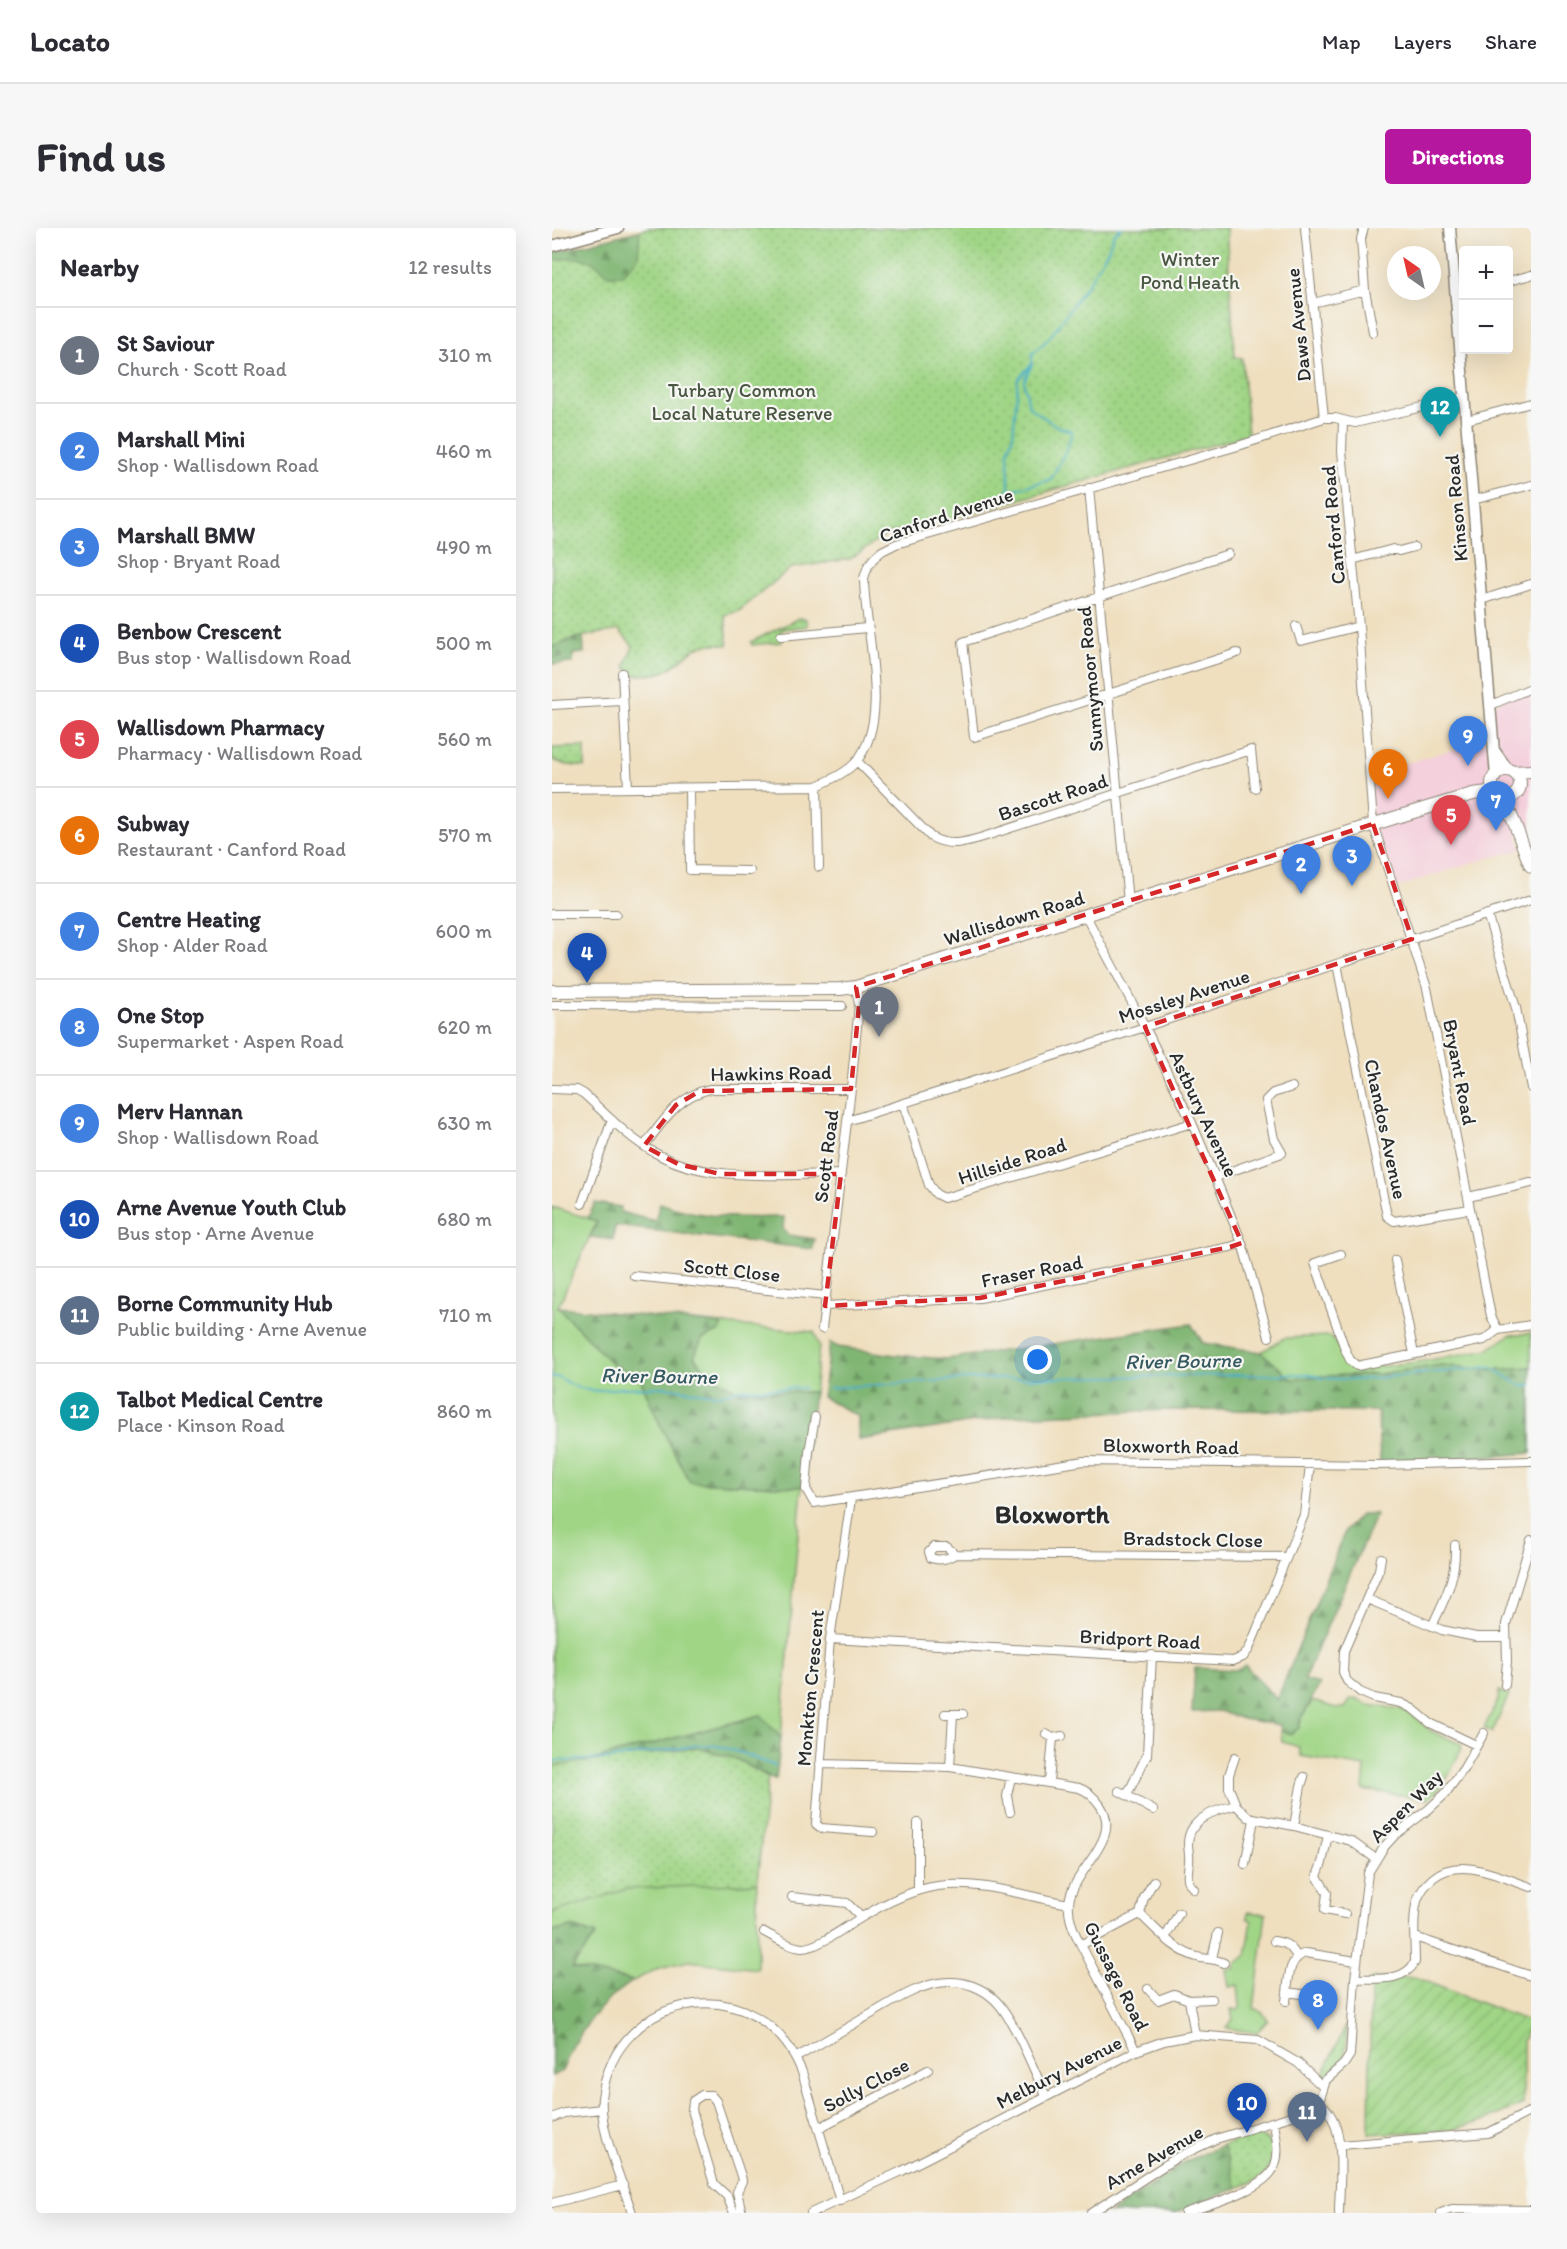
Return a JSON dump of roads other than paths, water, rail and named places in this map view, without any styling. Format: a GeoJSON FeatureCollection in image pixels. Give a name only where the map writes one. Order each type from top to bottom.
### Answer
{"type":"FeatureCollection","features":[{"type":"Feature","properties":{"kind":"main road"},"geometry":{"type":"LineString","coordinates":[[1511,771],[1524,785],[1514,824]]}},
{"type":"Feature","properties":{"kind":"main road"},"geometry":{"type":"LineString","coordinates":[[1495,785],[1511,771],[1531,771]]}},
{"type":"Feature","properties":{"kind":"main road","name":"Wallisdown Road"},"geometry":{"type":"LineString","coordinates":[[552,991],[856,987],[1473,794],[1495,785]]}},
{"type":"Feature","properties":{"kind":"main road"},"geometry":{"type":"LineString","coordinates":[[1495,785],[1507,798],[1515,795],[1524,785]]}},
{"type":"Feature","properties":{"kind":"main road"},"geometry":{"type":"LineString","coordinates":[[1495,785],[1505,802],[1522,849],[1531,866]]}},
{"type":"Feature","properties":{"kind":"street"},"geometry":{"type":"LineString","coordinates":[[552,246],[618,228]]}},
{"type":"Feature","properties":{"kind":"street","name":"Daws Avenue"},"geometry":{"type":"LineString","coordinates":[[1305,228],[1324,418]]}},
{"type":"Feature","properties":{"kind":"street"},"geometry":{"type":"LineString","coordinates":[[1364,228],[1361,239],[1365,290],[1373,332]]}},
{"type":"Feature","properties":{"kind":"street","name":"Kinson Road"},"geometry":{"type":"LineString","coordinates":[[1450,228],[1459,287]]}},
{"type":"Feature","properties":{"kind":"street"},"geometry":{"type":"LineString","coordinates":[[1513,280],[1531,275]]}},
{"type":"Feature","properties":{"kind":"street"},"geometry":{"type":"LineString","coordinates":[[1313,303],[1365,290]]}},
{"type":"Feature","properties":{"kind":"street","name":"Kinson Road"},"geometry":{"type":"LineString","coordinates":[[1460,300],[1465,397],[1491,705],[1495,785]]}},
{"type":"Feature","properties":{"kind":"street","name":"Canford Avenue"},"geometry":{"type":"LineString","coordinates":[[552,789],[817,786],[832,779],[857,761],[871,735],[874,698],[864,574],[870,561],[882,550],[906,541],[1228,449],[1324,418],[1355,423],[1465,397]]}},
{"type":"Feature","properties":{"kind":"street"},"geometry":{"type":"LineString","coordinates":[[1467,420],[1531,403]]}},
{"type":"Feature","properties":{"kind":"street","name":"Canford Road"},"geometry":{"type":"LineString","coordinates":[[1343,420],[1342,451],[1359,626],[1373,824]]}},
{"type":"Feature","properties":{"kind":"street"},"geometry":{"type":"LineString","coordinates":[[1473,500],[1531,485]]}},
{"type":"Feature","properties":{"kind":"street","name":"Sunnymoor Road"},"geometry":{"type":"LineString","coordinates":[[1089,488],[1128,902]]}},
{"type":"Feature","properties":{"kind":"street"},"geometry":{"type":"LineString","coordinates":[[1353,560],[1394,549],[1399,551],[1414,548]]}},
{"type":"Feature","properties":{"kind":"street"},"geometry":{"type":"LineString","coordinates":[[1228,555],[963,642],[974,737],[1237,653]]}},
{"type":"Feature","properties":{"kind":"street"},"geometry":{"type":"LineString","coordinates":[[1482,600],[1531,584]]}},
{"type":"Feature","properties":{"kind":"street"},"geometry":{"type":"LineString","coordinates":[[1296,626],[1301,641],[1359,626]]}},
{"type":"Feature","properties":{"kind":"street"},"geometry":{"type":"LineString","coordinates":[[782,636],[867,628]]}},
{"type":"Feature","properties":{"kind":"street"},"geometry":{"type":"LineString","coordinates":[[622,673],[628,788]]}},
{"type":"Feature","properties":{"kind":"street"},"geometry":{"type":"LineString","coordinates":[[1491,705],[1531,688]]}},
{"type":"Feature","properties":{"kind":"street"},"geometry":{"type":"LineString","coordinates":[[552,705],[622,701]]}},
{"type":"Feature","properties":{"kind":"street","name":"Bascott Road"},"geometry":{"type":"LineString","coordinates":[[857,761],[930,837],[941,843],[950,844],[960,844],[983,837],[1251,750],[1255,788]]}},
{"type":"Feature","properties":{"kind":"street"},"geometry":{"type":"LineString","coordinates":[[1494,750],[1511,771]]}},
{"type":"Feature","properties":{"kind":"street"},"geometry":{"type":"LineString","coordinates":[[817,786],[819,867]]}},
{"type":"Feature","properties":{"kind":"street"},"geometry":{"type":"LineString","coordinates":[[689,788],[690,870],[750,871]]}},
{"type":"Feature","properties":{"kind":"street","name":"Bryant Road"},"geometry":{"type":"LineString","coordinates":[[1373,824],[1412,939],[1430,1002],[1491,1316],[1498,1330]]}},
{"type":"Feature","properties":{"kind":"street","name":"Mossley Avenue"},"geometry":{"type":"LineString","coordinates":[[847,1121],[1145,1027],[1531,900]]}},
{"type":"Feature","properties":{"kind":"street"},"geometry":{"type":"LineString","coordinates":[[552,914],[616,914]]}},
{"type":"Feature","properties":{"kind":"street"},"geometry":{"type":"LineString","coordinates":[[1487,914],[1510,985],[1531,1088]]}},
{"type":"Feature","properties":{"kind":"street","name":"Astbury Avenue"},"geometry":{"type":"LineString","coordinates":[[1086,915],[1192,1123],[1242,1243],[1269,1337]]}},
{"type":"Feature","properties":{"kind":"street","name":"Chandos Avenue"},"geometry":{"type":"LineString","coordinates":[[1337,964],[1390,1220],[1470,1209]]}},
{"type":"Feature","properties":{"kind":"street","name":"Scott Road"},"geometry":{"type":"LineString","coordinates":[[822,1329],[851,1089],[859,1005],[856,987]]}},
{"type":"Feature","properties":{"kind":"street"},"geometry":{"type":"LineString","coordinates":[[552,1005],[842,1006]]}},
{"type":"Feature","properties":{"kind":"street"},"geometry":{"type":"LineString","coordinates":[[1215,1177],[1282,1153],[1274,1139],[1266,1100],[1292,1087]]}},
{"type":"Feature","properties":{"kind":"street"},"geometry":{"type":"LineString","coordinates":[[552,1089],[577,1090],[584,1094],[644,1146],[678,1164],[720,1174],[841,1174]]}},
{"type":"Feature","properties":{"kind":"street","name":"Hawkins Road"},"geometry":{"type":"LineString","coordinates":[[644,1146],[676,1105],[700,1091],[710,1089],[851,1089]]}},
{"type":"Feature","properties":{"kind":"street","name":"Hillside Road"},"geometry":{"type":"LineString","coordinates":[[903,1103],[929,1185],[936,1194],[948,1198],[1192,1123]]}},
{"type":"Feature","properties":{"kind":"street"},"geometry":{"type":"LineString","coordinates":[[582,1204],[612,1120]]}},
{"type":"Feature","properties":{"kind":"street"},"geometry":{"type":"LineString","coordinates":[[1468,1197],[1531,1183]]}},
{"type":"Feature","properties":{"kind":"street","name":"Fraser Road"},"geometry":{"type":"LineString","coordinates":[[825,1306],[980,1298],[1146,1265],[1242,1243]]}},
{"type":"Feature","properties":{"kind":"street"},"geometry":{"type":"LineString","coordinates":[[1341,1254],[1315,1263],[1350,1360],[1357,1366],[1484,1340],[1498,1330],[1531,1325]]}},
{"type":"Feature","properties":{"kind":"street"},"geometry":{"type":"LineString","coordinates":[[1395,1260],[1414,1354]]}},
{"type":"Feature","properties":{"kind":"street","name":"Scott Close"},"geometry":{"type":"LineString","coordinates":[[634,1276],[826,1296]]}},
{"type":"Feature","properties":{"kind":"street","name":"Bloxworth Road"},"geometry":{"type":"LineString","coordinates":[[815,1417],[806,1489],[814,1503],[1084,1461],[1310,1465],[1531,1461]]}},
{"type":"Feature","properties":{"kind":"street","name":"Bridport Road"},"geometry":{"type":"LineString","coordinates":[[830,1639],[1233,1661],[1243,1657],[1250,1649],[1304,1515],[1310,1465]]}},
{"type":"Feature","properties":{"kind":"street","name":"Monkton Crescent"},"geometry":{"type":"LineString","coordinates":[[851,1499],[830,1639],[816,1824],[821,1828],[873,1832]]}},
{"type":"Feature","properties":{"kind":"street"},"geometry":{"type":"LineString","coordinates":[[1505,1685],[1506,1623],[1531,1540]]}},
{"type":"Feature","properties":{"kind":"street"},"geometry":{"type":"LineString","coordinates":[[1432,1626],[1454,1575],[1455,1545]]}},
{"type":"Feature","properties":{"kind":"street","name":"Bradstock Close"},"geometry":{"type":"LineString","coordinates":[[955,1554],[1287,1557]]}},
{"type":"Feature","properties":{"kind":"street"},"geometry":{"type":"LineString","coordinates":[[1381,1558],[1379,1570],[1344,1651],[1342,1672],[1347,1681],[1360,1692],[1418,1711],[1430,1724],[1476,1745]]}},
{"type":"Feature","properties":{"kind":"street"},"geometry":{"type":"LineString","coordinates":[[1367,1599],[1432,1626],[1476,1637],[1506,1637]]}},
{"type":"Feature","properties":{"kind":"street"},"geometry":{"type":"LineString","coordinates":[[1152,1655],[1147,1755],[1123,1793],[1153,1810]]}},
{"type":"Feature","properties":{"kind":"street"},"geometry":{"type":"LineString","coordinates":[[950,1767],[949,1714],[963,1714]]}},
{"type":"Feature","properties":{"kind":"street","name":"Aspen Way"},"geometry":{"type":"LineString","coordinates":[[1323,2087],[1326,2080],[1344,2064],[1350,2055],[1356,1961],[1368,1873],[1395,1835],[1445,1794],[1464,1768],[1484,1733]]}},
{"type":"Feature","properties":{"kind":"street"},"geometry":{"type":"LineString","coordinates":[[1049,1782],[1054,1736]]}},
{"type":"Feature","properties":{"kind":"street"},"geometry":{"type":"LineString","coordinates":[[1235,1757],[1229,1777],[1229,1788],[1236,1805],[1248,1817],[1351,1841],[1376,1859]]}},
{"type":"Feature","properties":{"kind":"street","name":"Gussage Road"},"geometry":{"type":"LineString","coordinates":[[820,1764],[950,1767],[1049,1782],[1084,1790],[1099,1803],[1106,1820],[1106,1829],[1102,1842],[1073,1889],[1069,1904],[1072,1926],[1136,2051]]}},
{"type":"Feature","properties":{"kind":"street"},"geometry":{"type":"LineString","coordinates":[[1294,1826],[1304,1777]]}},
{"type":"Feature","properties":{"kind":"street"},"geometry":{"type":"LineString","coordinates":[[1010,1812],[1007,1796],[1011,1778]]}},
{"type":"Feature","properties":{"kind":"street"},"geometry":{"type":"LineString","coordinates":[[1194,1888],[1188,1882],[1187,1875],[1190,1858],[1188,1841],[1195,1827],[1208,1814],[1236,1805]]}},
{"type":"Feature","properties":{"kind":"street"},"geometry":{"type":"LineString","coordinates":[[1245,1864],[1254,1820]]}},
{"type":"Feature","properties":{"kind":"street"},"geometry":{"type":"LineString","coordinates":[[918,1823],[918,1889]]}},
{"type":"Feature","properties":{"kind":"street"},"geometry":{"type":"LineString","coordinates":[[1328,1835],[1323,1863],[1317,1876],[1327,1893],[1325,1910],[1344,1914]]}},
{"type":"Feature","properties":{"kind":"street"},"geometry":{"type":"LineString","coordinates":[[1355,1979],[1394,1977],[1406,1973],[1415,1962],[1416,1909],[1419,1895],[1425,1885],[1441,1873],[1462,1867],[1469,1868],[1531,1887]]}},
{"type":"Feature","properties":{"kind":"street"},"geometry":{"type":"LineString","coordinates":[[1081,1945],[1140,1914],[1144,1898],[1154,1881]]}},
{"type":"Feature","properties":{"kind":"street"},"geometry":{"type":"LineString","coordinates":[[764,1932],[788,1944],[804,1948],[821,1942],[861,1917],[918,1889],[942,1886],[971,1885],[1069,1904]]}},
{"type":"Feature","properties":{"kind":"street"},"geometry":{"type":"LineString","coordinates":[[792,1897],[847,1903],[861,1917]]}},
{"type":"Feature","properties":{"kind":"street"},"geometry":{"type":"LineString","coordinates":[[1165,1938],[1179,1913]]}},
{"type":"Feature","properties":{"kind":"street"},"geometry":{"type":"LineString","coordinates":[[1140,1914],[1165,1938],[1185,1951],[1201,1958],[1212,1958],[1224,1963]]}},
{"type":"Feature","properties":{"kind":"street"},"geometry":{"type":"LineString","coordinates":[[1212,1958],[1218,1933]]}},
{"type":"Feature","properties":{"kind":"street"},"geometry":{"type":"LineString","coordinates":[[1415,1937],[1531,1976]]}},
{"type":"Feature","properties":{"kind":"street"},"geometry":{"type":"LineString","coordinates":[[1274,1941],[1284,1942],[1291,1947],[1297,1957]]}},
{"type":"Feature","properties":{"kind":"street"},"geometry":{"type":"LineString","coordinates":[[1286,2001],[1292,1963],[1297,1957],[1306,1953],[1356,1961]]}},
{"type":"Feature","properties":{"kind":"street"},"geometry":{"type":"LineString","coordinates":[[796,2057],[902,1997],[929,1985],[948,1982],[964,1983],[976,1987],[994,1999],[1006,2012],[1046,2096]]}},
{"type":"Feature","properties":{"kind":"street"},"geometry":{"type":"LineString","coordinates":[[1148,1989],[1158,2000],[1174,1994],[1189,2000],[1212,1999]]}},
{"type":"Feature","properties":{"kind":"street"},"geometry":{"type":"LineString","coordinates":[[1288,1992],[1314,1996]]}},
{"type":"Feature","properties":{"kind":"street"},"geometry":{"type":"LineString","coordinates":[[1189,2000],[1195,2035]]}},
{"type":"Feature","properties":{"kind":"street"},"geometry":{"type":"LineString","coordinates":[[632,2213],[606,2134],[602,2109],[606,2080],[612,2062],[621,2048],[653,2018],[684,2005],[701,2002],[717,2003],[747,2012],[775,2030],[796,2057],[840,2201]]}},
{"type":"Feature","properties":{"kind":"street","name":"Melbury Avenue"},"geometry":{"type":"LineString","coordinates":[[812,2213],[1136,2051],[1164,2041],[1195,2035],[1258,2040],[1298,2063],[1323,2087]]}},
{"type":"Feature","properties":{"kind":"street","name":"Solly Close"},"geometry":{"type":"LineString","coordinates":[[819,2128],[928,2070]]}},
{"type":"Feature","properties":{"kind":"street"},"geometry":{"type":"LineString","coordinates":[[1323,2087],[1319,2102],[1332,2117],[1340,2145],[1339,2213]]}},
{"type":"Feature","properties":{"kind":"street"},"geometry":{"type":"LineString","coordinates":[[734,2213],[727,2196],[714,2184],[692,2110],[693,2101],[702,2095],[711,2095],[718,2104],[741,2176],[742,2181],[736,2192],[741,2213]]}},
{"type":"Feature","properties":{"kind":"street","name":"Arne Avenue"},"geometry":{"type":"LineString","coordinates":[[1091,2213],[1176,2158],[1216,2139],[1304,2114],[1319,2102]]}},
{"type":"Feature","properties":{"kind":"street"},"geometry":{"type":"LineString","coordinates":[[552,2118],[564,2113],[602,2109]]}},
{"type":"Feature","properties":{"kind":"street"},"geometry":{"type":"LineString","coordinates":[[1340,2145],[1488,2133],[1531,2111]]}},
{"type":"Feature","properties":{"kind":"street"},"geometry":{"type":"LineString","coordinates":[[1185,2213],[1253,2187],[1267,2178],[1275,2168],[1277,2157],[1274,2123]]}},
{"type":"Feature","properties":{"kind":"street"},"geometry":{"type":"LineString","coordinates":[[552,2203],[623,2185]]}},
{"type":"Feature","properties":{"kind":"street"},"geometry":{"type":"LineString","coordinates":[[1441,2213],[1452,2209],[1531,2210]]}},
{"type":"Feature","properties":{"kind":"waterway"},"geometry":{"type":"LineString","coordinates":[[979,504],[1009,491],[1051,479],[1060,462],[1069,444],[1072,431],[1058,427],[1029,407],[1024,381],[1032,364],[1032,354],[1050,337],[1089,282],[1108,250],[1114,234],[1121,228]]}},
{"type":"Feature","properties":{"kind":"waterway"},"geometry":{"type":"LineString","coordinates":[[1009,490],[1008,451],[1013,436],[1018,379],[1030,366]]}},
{"type":"Feature","properties":{"kind":"waterway","name":"River Bourne"},"geometry":{"type":"LineString","coordinates":[[829,1388],[970,1379],[1309,1374],[1322,1378],[1356,1380],[1491,1367],[1520,1385],[1531,1385]]}},
{"type":"Feature","properties":{"kind":"waterway","name":"River Bourne"},"geometry":{"type":"LineString","coordinates":[[552,1377],[558,1377],[576,1387],[593,1391],[666,1387],[719,1395],[740,1389],[804,1388]]}},
{"type":"Feature","properties":{"kind":"waterway"},"geometry":{"type":"LineString","coordinates":[[552,1761],[610,1759],[700,1745],[717,1746],[775,1766]]}},
{"type":"Feature","properties":{"kind":"place","name":"Talbot Medical Centre"},"geometry":{"type":"Point","coordinates":[1440,437]}},
{"type":"Feature","properties":{"kind":"place","name":"Merv Hannan"},"geometry":{"type":"Point","coordinates":[1468,766]}},
{"type":"Feature","properties":{"kind":"place","name":"Subway"},"geometry":{"type":"Point","coordinates":[1388,799]}},
{"type":"Feature","properties":{"kind":"place","name":"Centre Heating"},"geometry":{"type":"Point","coordinates":[1496,831]}},
{"type":"Feature","properties":{"kind":"place","name":"Wallisdown Pharmacy"},"geometry":{"type":"Point","coordinates":[1451,845]}},
{"type":"Feature","properties":{"kind":"place","name":"Marshall BMW"},"geometry":{"type":"Point","coordinates":[1352,886]}},
{"type":"Feature","properties":{"kind":"place","name":"Marshall Mini"},"geometry":{"type":"Point","coordinates":[1301,894]}},
{"type":"Feature","properties":{"kind":"place","name":"Benbow Crescent"},"geometry":{"type":"Point","coordinates":[587,983]}},
{"type":"Feature","properties":{"kind":"place","name":"St Saviour"},"geometry":{"type":"Point","coordinates":[879,1037]}},
{"type":"Feature","properties":{"kind":"place","name":"One Stop"},"geometry":{"type":"Point","coordinates":[1318,2030]}},
{"type":"Feature","properties":{"kind":"place","name":"Arne Avenue Youth Club"},"geometry":{"type":"Point","coordinates":[1247,2133]}},
{"type":"Feature","properties":{"kind":"place","name":"Borne Community Hub"},"geometry":{"type":"Point","coordinates":[1307,2142]}},
{"type":"Feature","properties":{"kind":"district","name":"Bloxworth"},"geometry":{"type":"Point","coordinates":[1052,1514]}},
{"type":"Feature","properties":{"kind":"park label","name":"Winter Pond Heath"},"geometry":{"type":"Point","coordinates":[1190,270]}},
{"type":"Feature","properties":{"kind":"park label","name":"Turbary Common Local Nature Reserve"},"geometry":{"type":"Point","coordinates":[742,402]}}]}
